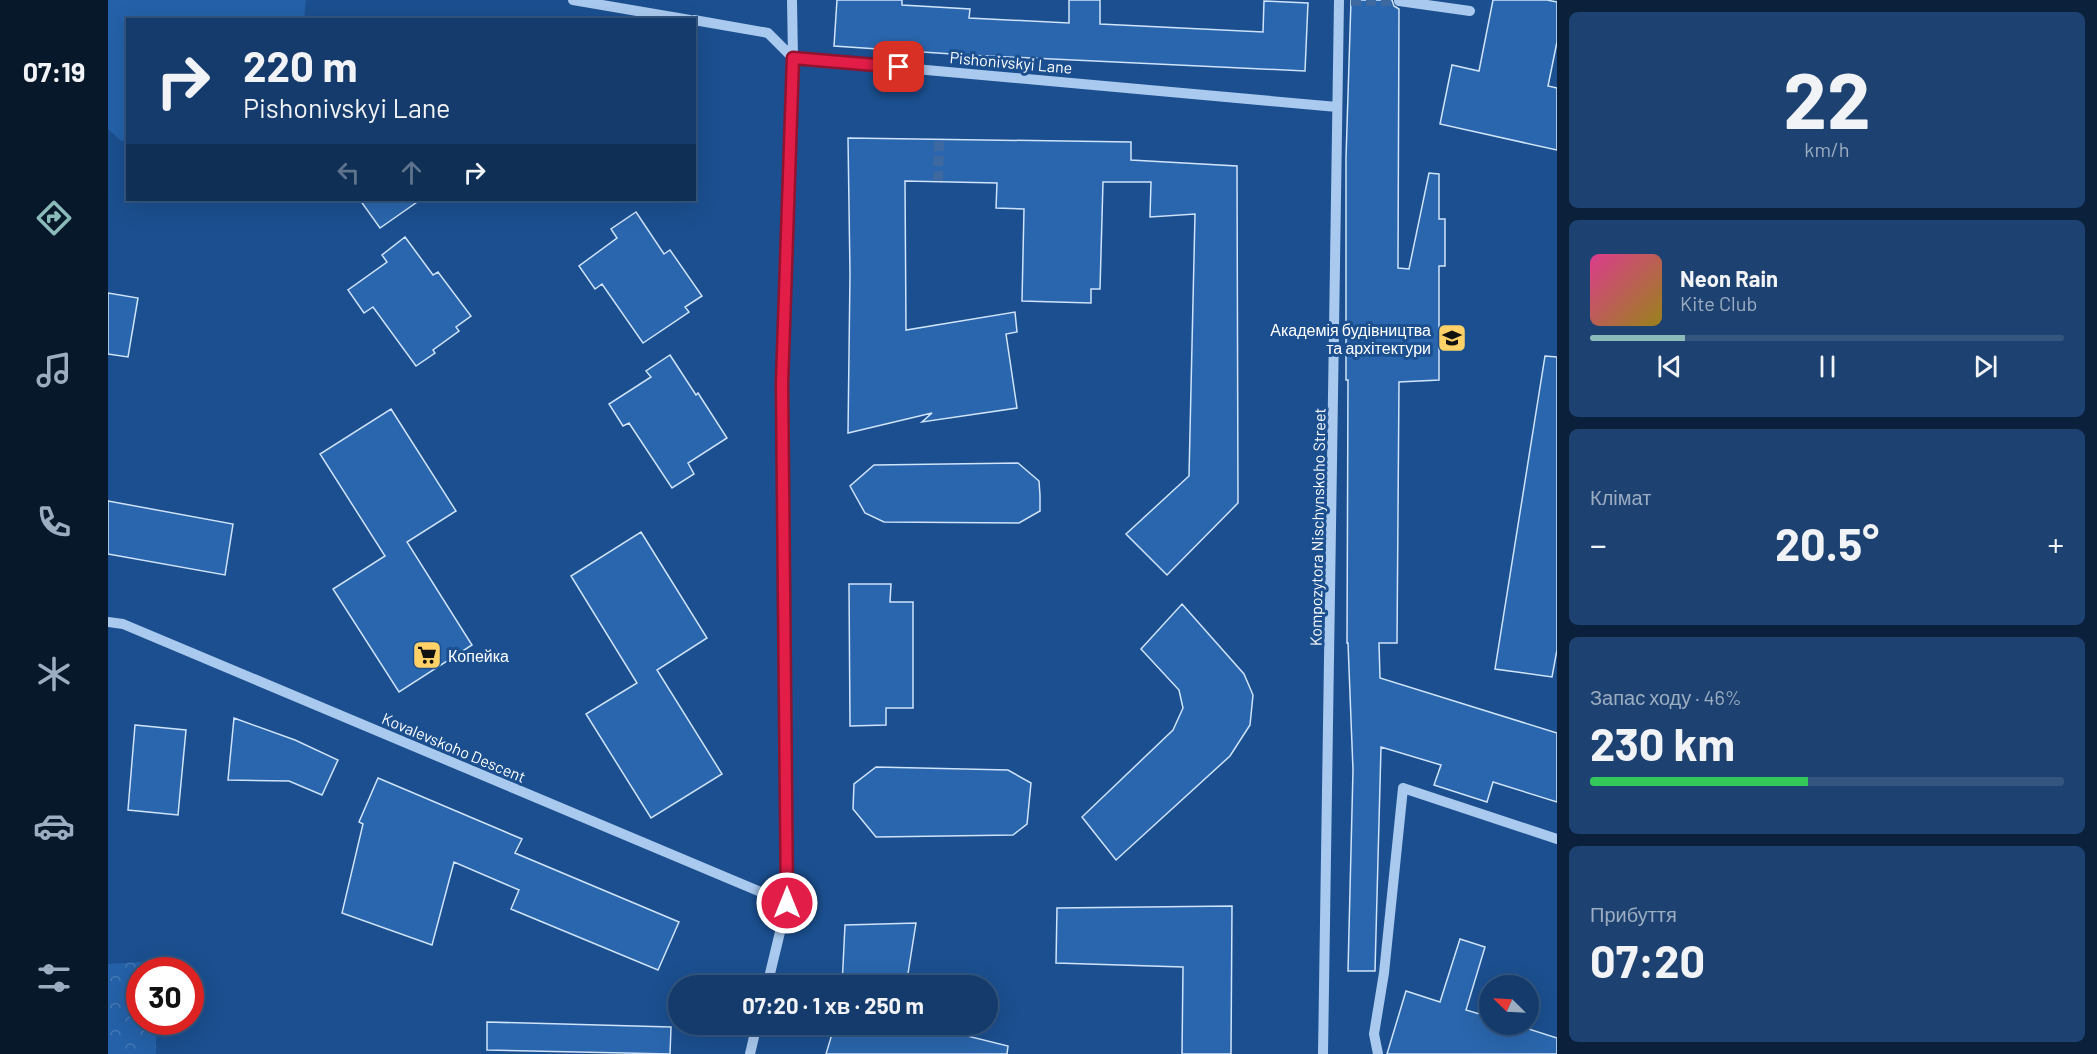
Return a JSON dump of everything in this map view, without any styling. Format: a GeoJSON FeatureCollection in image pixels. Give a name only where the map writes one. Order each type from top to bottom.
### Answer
{"type":"FeatureCollection","features":[{"type":"Feature","properties":{"kind":"street"},"geometry":{"type":"LineString","coordinates":[[573,0],[678,18]]}},
{"type":"Feature","properties":{"kind":"street"},"geometry":{"type":"LineString","coordinates":[[770,975],[787,903],[782,383],[793,58],[792,0]]}},
{"type":"Feature","properties":{"kind":"street"},"geometry":{"type":"LineString","coordinates":[[1339,0],[1351,1]]}},
{"type":"Feature","properties":{"kind":"street","name":"Kompozytora Nischynskoho Street"},"geometry":{"type":"LineString","coordinates":[[1323,1054],[1339,0]]}},
{"type":"Feature","properties":{"kind":"street"},"geometry":{"type":"LineString","coordinates":[[1399,0],[1470,11]]}},
{"type":"Feature","properties":{"kind":"street"},"geometry":{"type":"LineString","coordinates":[[696,20],[768,33],[793,58]]}},
{"type":"Feature","properties":{"kind":"street","name":"Pishonivskyi Lane"},"geometry":{"type":"LineString","coordinates":[[793,58],[1337,107]]}},
{"type":"Feature","properties":{"kind":"street","name":"Kovalevskoho Descent"},"geometry":{"type":"LineString","coordinates":[[108,622],[123,624],[787,903]]}},
{"type":"Feature","properties":{"kind":"street"},"geometry":{"type":"LineString","coordinates":[[1378,1054],[1374,1034],[1384,973],[1403,788],[1557,839]]}},
{"type":"Feature","properties":{"kind":"street"},"geometry":{"type":"LineString","coordinates":[[750,1054],[754,1035]]}},
{"type":"Feature","properties":{"kind":"green space"},"geometry":{"type":"Polygon","coordinates":[[[108,0],[306,0],[304,18],[126,18],[126,142],[120,140],[108,129],[108,0]]]}},
{"type":"Feature","properties":{"kind":"green space"},"geometry":{"type":"Polygon","coordinates":[[[126,963],[126,1035],[156,1035],[156,1054],[108,1054],[108,964],[126,963]]]}},
{"type":"Feature","properties":{"kind":"building"},"geometry":{"type":"Polygon","coordinates":[[[837,0],[902,0],[902,5],[970,9],[969,18],[1069,23],[1069,0],[1100,0],[1100,24],[1263,32],[1264,1],[1308,3],[1305,71],[967,55],[834,46],[837,0]]]}},
{"type":"Feature","properties":{"kind":"building"},"geometry":{"type":"Polygon","coordinates":[[[1351,0],[1392,0],[1394,6],[1399,9],[1398,268],[1409,269],[1429,173],[1439,174],[1439,219],[1445,219],[1445,266],[1439,266],[1439,380],[1399,382],[1397,643],[1379,643],[1380,678],[1557,733],[1557,802],[1493,782],[1487,802],[1434,785],[1441,765],[1381,747],[1375,971],[1348,971],[1353,770],[1347,643],[1346,158],[1351,0]]]}},
{"type":"Feature","properties":{"kind":"building"},"geometry":{"type":"Polygon","coordinates":[[[1493,0],[1557,2],[1557,42],[1548,86],[1557,88],[1557,150],[1440,124],[1452,65],[1479,71],[1493,0]]]}},
{"type":"Feature","properties":{"kind":"building"},"geometry":{"type":"Polygon","coordinates":[[[848,138],[1131,142],[1131,160],[1237,166],[1238,503],[1167,575],[1126,534],[1189,476],[1195,214],[1150,217],[1151,182],[1103,182],[1100,289],[1091,289],[1091,303],[1022,301],[1024,209],[996,208],[997,183],[905,181],[906,330],[1015,312],[1017,332],[1006,334],[1017,408],[922,422],[932,413],[848,433],[850,274],[848,138]]]}},
{"type":"Feature","properties":{"kind":"building"},"geometry":{"type":"Polygon","coordinates":[[[361,201],[419,201],[380,228],[361,201]]]}},
{"type":"Feature","properties":{"kind":"building"},"geometry":{"type":"Polygon","coordinates":[[[636,212],[664,254],[670,250],[702,296],[685,307],[689,312],[643,343],[602,284],[595,289],[579,266],[617,238],[611,229],[636,212]]]}},
{"type":"Feature","properties":{"kind":"building"},"geometry":{"type":"Polygon","coordinates":[[[405,237],[433,275],[438,272],[471,316],[456,327],[459,331],[433,350],[435,353],[416,366],[373,307],[364,313],[348,290],[387,262],[382,255],[405,237]]]}},
{"type":"Feature","properties":{"kind":"building"},"geometry":{"type":"Polygon","coordinates":[[[108,293],[138,298],[128,357],[108,354],[108,293]]]}},
{"type":"Feature","properties":{"kind":"building"},"geometry":{"type":"Polygon","coordinates":[[[670,355],[727,438],[688,463],[694,474],[672,488],[629,423],[623,426],[609,404],[651,377],[646,371],[670,355]]]}},
{"type":"Feature","properties":{"kind":"building"},"geometry":{"type":"Polygon","coordinates":[[[1545,356],[1557,357],[1557,650],[1552,677],[1495,669],[1545,356]]]}},
{"type":"Feature","properties":{"kind":"building"},"geometry":{"type":"Polygon","coordinates":[[[391,409],[456,511],[407,542],[472,645],[399,692],[333,589],[385,556],[320,454],[391,409]]]}},
{"type":"Feature","properties":{"kind":"building"},"geometry":{"type":"Polygon","coordinates":[[[1018,463],[1039,481],[1040,495],[1040,511],[1019,523],[884,522],[865,513],[850,486],[874,465],[1018,463]]]}},
{"type":"Feature","properties":{"kind":"building"},"geometry":{"type":"Polygon","coordinates":[[[108,501],[233,524],[225,575],[108,554],[108,501]]]}},
{"type":"Feature","properties":{"kind":"building"},"geometry":{"type":"Polygon","coordinates":[[[641,532],[707,638],[657,670],[722,774],[651,818],[586,714],[637,683],[571,576],[641,532]]]}},
{"type":"Feature","properties":{"kind":"building"},"geometry":{"type":"Polygon","coordinates":[[[849,584],[891,584],[890,602],[913,602],[913,708],[886,708],[886,725],[850,726],[849,584]]]}},
{"type":"Feature","properties":{"kind":"building"},"geometry":{"type":"Polygon","coordinates":[[[1182,604],[1244,674],[1253,695],[1250,725],[1230,756],[1116,860],[1082,817],[1173,730],[1183,708],[1179,690],[1141,649],[1182,604]]]}},
{"type":"Feature","properties":{"kind":"building"},"geometry":{"type":"Polygon","coordinates":[[[234,718],[295,740],[338,760],[322,795],[289,781],[228,780],[234,718]]]}},
{"type":"Feature","properties":{"kind":"building"},"geometry":{"type":"Polygon","coordinates":[[[135,725],[186,730],[178,815],[128,810],[135,725]]]}},
{"type":"Feature","properties":{"kind":"building"},"geometry":{"type":"Polygon","coordinates":[[[876,767],[1008,770],[1031,783],[1027,824],[1013,835],[876,837],[853,809],[854,784],[876,767]]]}},
{"type":"Feature","properties":{"kind":"building"},"geometry":{"type":"Polygon","coordinates":[[[378,778],[522,839],[515,853],[679,922],[658,970],[511,909],[519,890],[454,862],[432,945],[342,913],[363,824],[359,822],[378,778]]]}},
{"type":"Feature","properties":{"kind":"building"},"geometry":{"type":"Polygon","coordinates":[[[1232,906],[1231,1054],[1182,1054],[1183,967],[1056,963],[1057,908],[1232,906]]]}},
{"type":"Feature","properties":{"kind":"building"},"geometry":{"type":"Polygon","coordinates":[[[916,923],[908,975],[843,975],[845,925],[916,923]]]}},
{"type":"Feature","properties":{"kind":"building"},"geometry":{"type":"Polygon","coordinates":[[[1460,939],[1485,947],[1466,1010],[1479,1014],[1479,1035],[1539,1035],[1539,1032],[1557,1038],[1557,1054],[1387,1054],[1406,991],[1440,1002],[1460,939]]]}},
{"type":"Feature","properties":{"kind":"building"},"geometry":{"type":"Polygon","coordinates":[[[487,1022],[668,1027],[668,1035],[671,1035],[670,1054],[487,1050],[487,1022]]]}},
{"type":"Feature","properties":{"kind":"building"},"geometry":{"type":"Polygon","coordinates":[[[832,1035],[964,1035],[1008,1046],[1007,1054],[826,1054],[832,1035]]]}},
{"type":"Feature","properties":{"kind":"tunnel"},"geometry":{"type":"LineString","coordinates":[[1351,1],[1399,1]]}},
{"type":"Feature","properties":{"kind":"tunnel"},"geometry":{"type":"LineString","coordinates":[[938,181],[939,138]]}},
{"type":"Feature","properties":{"kind":"place","name":"Академія будівництва та архітектури"},"geometry":{"type":"Point","coordinates":[1452,338]}},
{"type":"Feature","properties":{"kind":"place","name":"Копейка"},"geometry":{"type":"Point","coordinates":[427,655]}},
{"type":"Feature","properties":{"kind":"route"},"geometry":{"type":"LineString","coordinates":[[787,903],[782,383],[793,58],[899,67]]}}]}
